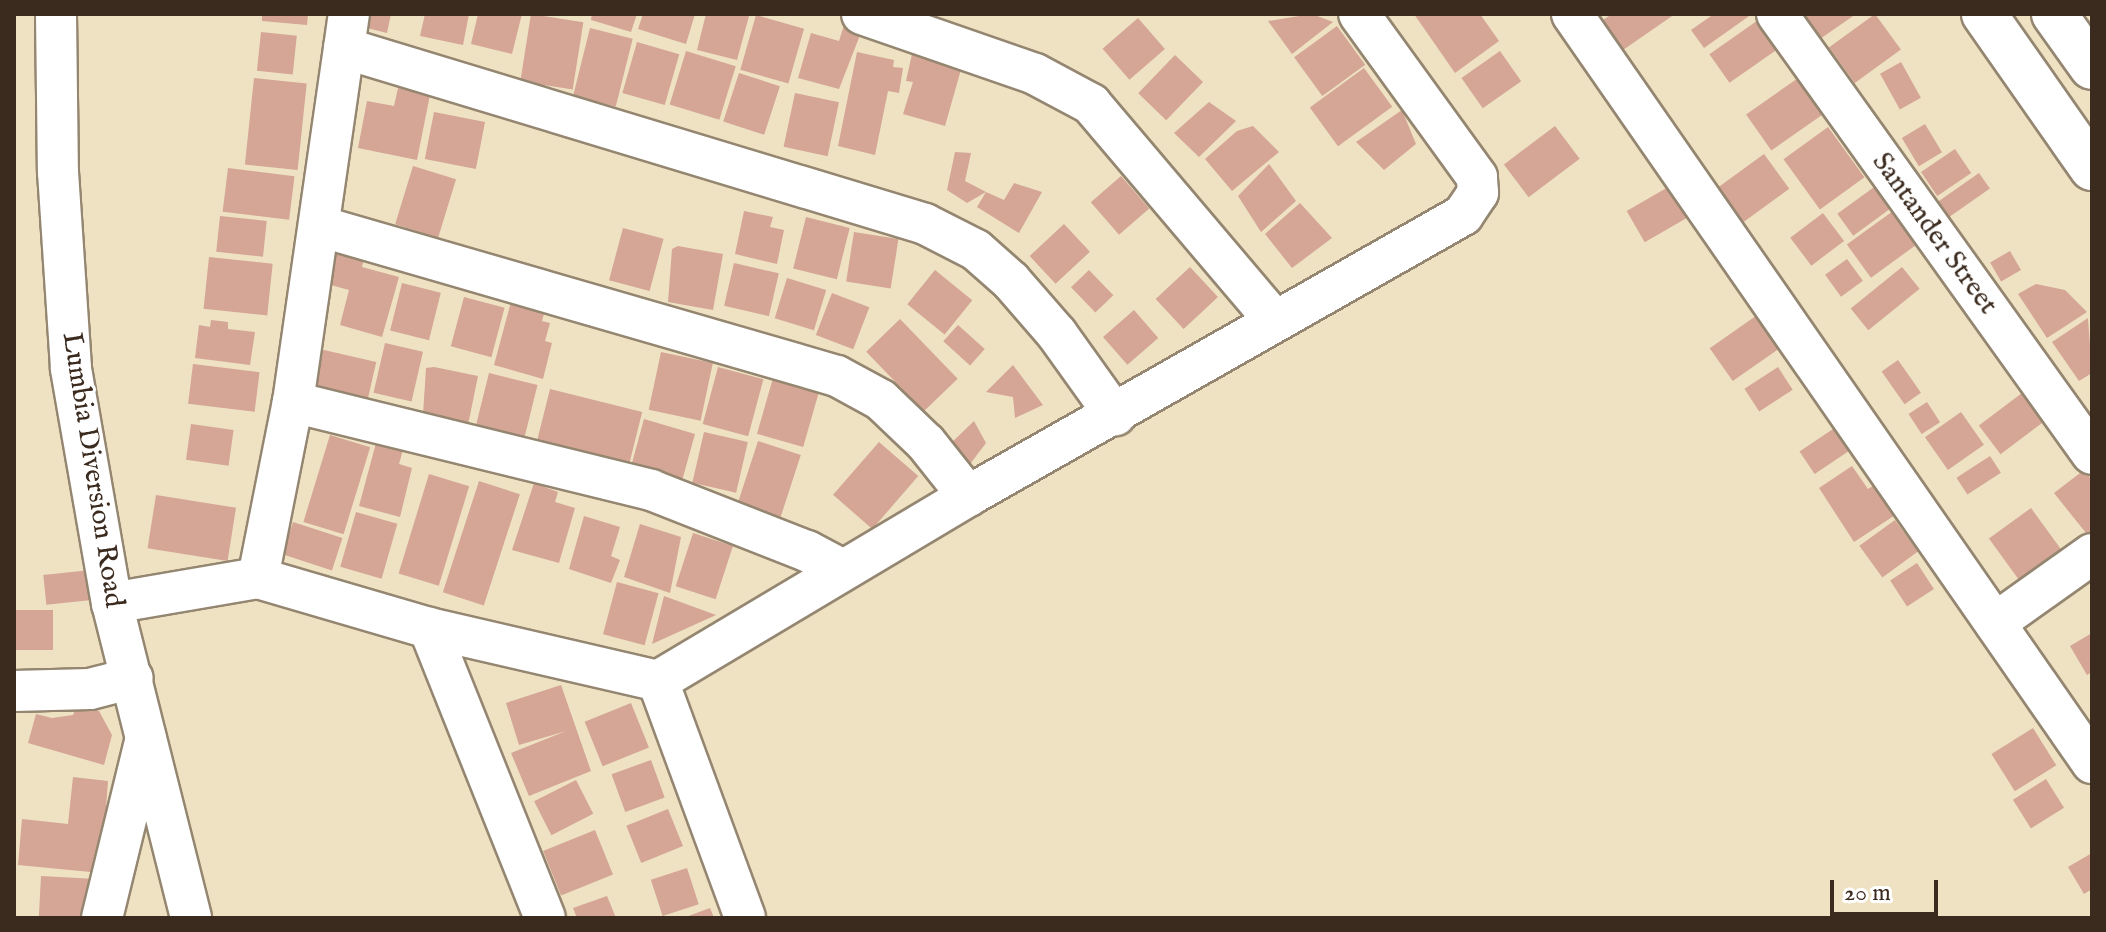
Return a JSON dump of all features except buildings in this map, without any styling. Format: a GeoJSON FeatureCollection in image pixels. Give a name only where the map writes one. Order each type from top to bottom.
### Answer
{"type":"FeatureCollection","features":[{"type":"Feature","properties":{"kind":"street","name":"Lumbia Diversion Road"},"geometry":{"type":"LineString","coordinates":[[56,14],[58,172],[71,369],[112,603],[191,918]]}},
{"type":"Feature","properties":{"kind":"street"},"geometry":{"type":"LineString","coordinates":[[862,14],[1035,74],[1091,104],[1274,320]]}},
{"type":"Feature","properties":{"kind":"street"},"geometry":{"type":"LineString","coordinates":[[112,603],[258,578],[429,628],[658,681],[968,496],[1463,215],[1478,193],[1469,162],[1359,14]]}},
{"type":"Feature","properties":{"kind":"street"},"geometry":{"type":"LineString","coordinates":[[1572,14],[2092,763]]}},
{"type":"Feature","properties":{"kind":"street","name":"Santander Street"},"geometry":{"type":"LineString","coordinates":[[1777,14],[2092,454]]}},
{"type":"Feature","properties":{"kind":"street"},"geometry":{"type":"LineString","coordinates":[[1984,14],[2092,168]]}},
{"type":"Feature","properties":{"kind":"street"},"geometry":{"type":"LineString","coordinates":[[2054,14],[2092,67]]}},
{"type":"Feature","properties":{"kind":"street"},"geometry":{"type":"LineString","coordinates":[[258,578],[293,402],[347,31],[925,224],[976,250],[1011,281],[1057,334],[1115,415]]}},
{"type":"Feature","properties":{"kind":"street"},"geometry":{"type":"LineString","coordinates":[[319,226],[837,376],[881,400],[926,443],[968,496]]}},
{"type":"Feature","properties":{"kind":"street"},"geometry":{"type":"LineString","coordinates":[[293,402],[651,490],[807,551],[842,570]]}},
{"type":"Feature","properties":{"kind":"street"},"geometry":{"type":"LineString","coordinates":[[1995,623],[2092,554]]}},
{"type":"Feature","properties":{"kind":"street"},"geometry":{"type":"LineString","coordinates":[[429,628],[545,918]]}},
{"type":"Feature","properties":{"kind":"street"},"geometry":{"type":"LineString","coordinates":[[14,691],[90,689],[133,678]]}},
{"type":"Feature","properties":{"kind":"street"},"geometry":{"type":"LineString","coordinates":[[658,681],[745,918]]}},
{"type":"Feature","properties":{"kind":"street"},"geometry":{"type":"LineString","coordinates":[[102,918],[147,734]]}}]}
